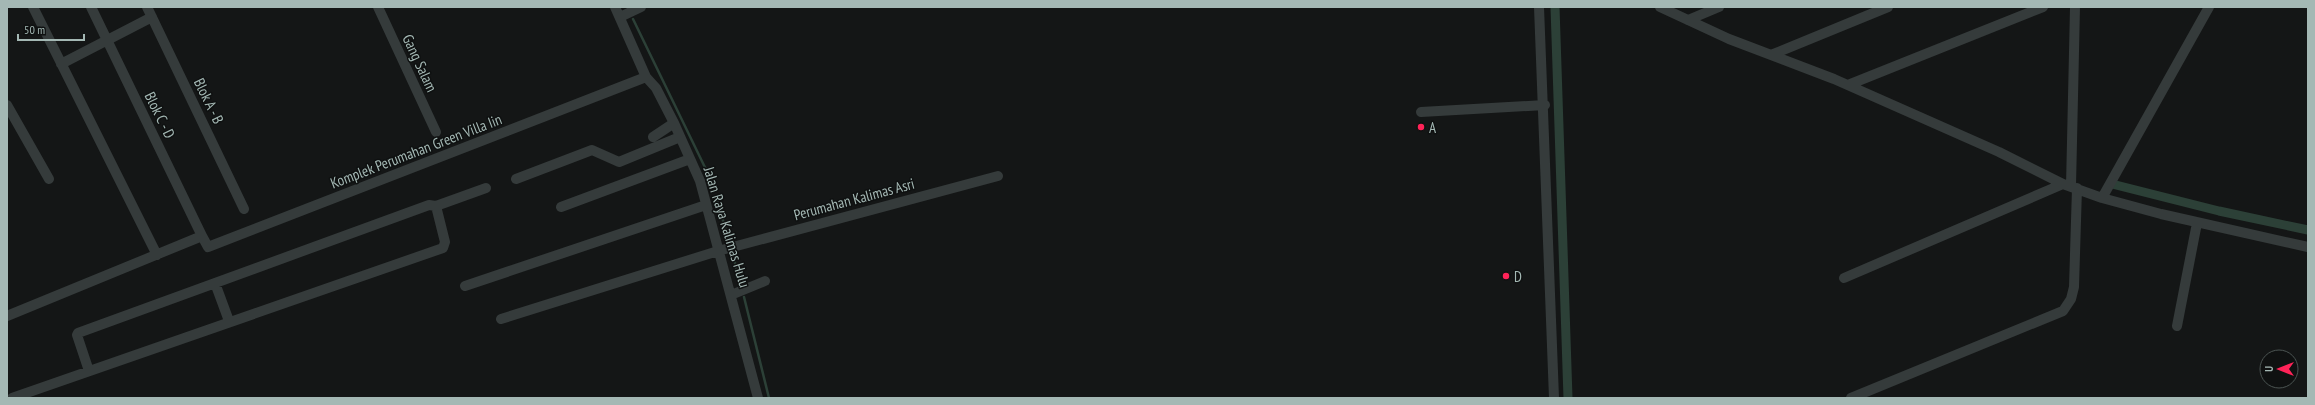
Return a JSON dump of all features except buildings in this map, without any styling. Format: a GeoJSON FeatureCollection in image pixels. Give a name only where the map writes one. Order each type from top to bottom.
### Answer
{"type":"FeatureCollection","features":[{"type":"Feature","properties":{"kind":"street"},"geometry":{"type":"LineString","coordinates":[[33,7],[157,255]]}},
{"type":"Feature","properties":{"kind":"street","name":"Blok C - D"},"geometry":{"type":"LineString","coordinates":[[91,7],[201,236]]}},
{"type":"Feature","properties":{"kind":"street","name":"Blok A - B"},"geometry":{"type":"LineString","coordinates":[[147,7],[244,209]]}},
{"type":"Feature","properties":{"kind":"street","name":"Gang Salam"},"geometry":{"type":"LineString","coordinates":[[378,7],[436,132]]}},
{"type":"Feature","properties":{"kind":"street","name":"Jalan Raya Kalimas Hulu"},"geometry":{"type":"LineString","coordinates":[[615,7],[646,77],[656,88],[674,123],[700,181],[758,398]]}},
{"type":"Feature","properties":{"kind":"street"},"geometry":{"type":"LineString","coordinates":[[620,17],[641,7]]}},
{"type":"Feature","properties":{"kind":"street"},"geometry":{"type":"LineString","coordinates":[[1539,7],[1544,105],[1554,398]]}},
{"type":"Feature","properties":{"kind":"street"},"geometry":{"type":"LineString","coordinates":[[1660,7],[1771,55],[1848,85],[1999,152],[2070,186],[2106,191],[2197,223],[2308,247]]}},
{"type":"Feature","properties":{"kind":"street"},"geometry":{"type":"LineString","coordinates":[[1688,20],[1720,7]]}},
{"type":"Feature","properties":{"kind":"street"},"geometry":{"type":"LineString","coordinates":[[1771,55],[1888,7]]}},
{"type":"Feature","properties":{"kind":"street"},"geometry":{"type":"LineString","coordinates":[[1848,85],[2043,7]]}},
{"type":"Feature","properties":{"kind":"street"},"geometry":{"type":"LineString","coordinates":[[1851,398],[2062,311],[2071,299],[2074,287],[2070,186],[2075,7]]}},
{"type":"Feature","properties":{"kind":"street"},"geometry":{"type":"LineString","coordinates":[[2106,191],[2209,7]]}},
{"type":"Feature","properties":{"kind":"street"},"geometry":{"type":"LineString","coordinates":[[61,64],[152,17]]}},
{"type":"Feature","properties":{"kind":"street","name":"Komplek Perumahan Green Villa Iin"},"geometry":{"type":"LineString","coordinates":[[201,236],[208,247],[646,77]]}},
{"type":"Feature","properties":{"kind":"street"},"geometry":{"type":"LineString","coordinates":[[7,105],[49,179]]}},
{"type":"Feature","properties":{"kind":"street"},"geometry":{"type":"LineString","coordinates":[[1421,112],[1544,105]]}},
{"type":"Feature","properties":{"kind":"street"},"geometry":{"type":"LineString","coordinates":[[652,137],[674,123]]}},
{"type":"Feature","properties":{"kind":"street"},"geometry":{"type":"LineString","coordinates":[[516,179],[592,150],[619,162],[680,137]]}},
{"type":"Feature","properties":{"kind":"street"},"geometry":{"type":"LineString","coordinates":[[561,207],[690,159]]}},
{"type":"Feature","properties":{"kind":"street","name":"Perumahan Kalimas Asri"},"geometry":{"type":"LineString","coordinates":[[501,319],[718,251],[998,176]]}},
{"type":"Feature","properties":{"kind":"street"},"geometry":{"type":"LineString","coordinates":[[1844,278],[2070,186]]}},
{"type":"Feature","properties":{"kind":"street"},"geometry":{"type":"LineString","coordinates":[[89,371],[77,335],[78,333],[429,205],[436,206],[486,188]]}},
{"type":"Feature","properties":{"kind":"street"},"geometry":{"type":"LineString","coordinates":[[465,286],[706,205]]}},
{"type":"Feature","properties":{"kind":"street"},"geometry":{"type":"LineString","coordinates":[[12,398],[229,321],[443,248],[445,242],[436,206]]}},
{"type":"Feature","properties":{"kind":"street"},"geometry":{"type":"LineString","coordinates":[[2177,326],[2197,223]]}},
{"type":"Feature","properties":{"kind":"street"},"geometry":{"type":"LineString","coordinates":[[7,316],[201,236]]}},
{"type":"Feature","properties":{"kind":"street"},"geometry":{"type":"LineString","coordinates":[[731,295],[765,281]]}},
{"type":"Feature","properties":{"kind":"street"},"geometry":{"type":"LineString","coordinates":[[215,283],[229,321]]}},
{"type":"Feature","properties":{"kind":"waterway"},"geometry":{"type":"LineString","coordinates":[[1555,7],[1568,398]]}},
{"type":"Feature","properties":{"kind":"waterway"},"geometry":{"type":"LineString","coordinates":[[633,19],[714,186]]}},
{"type":"Feature","properties":{"kind":"waterway"},"geometry":{"type":"LineString","coordinates":[[2112,184],[2219,211],[2308,230]]}},
{"type":"Feature","properties":{"kind":"waterway"},"geometry":{"type":"LineString","coordinates":[[717,200],[729,241]]}},
{"type":"Feature","properties":{"kind":"waterway"},"geometry":{"type":"LineString","coordinates":[[733,255],[740,283]]}},
{"type":"Feature","properties":{"kind":"waterway"},"geometry":{"type":"LineString","coordinates":[[744,297],[769,398]]}},
{"type":"Feature","properties":{"kind":"place","name":"A"},"geometry":{"type":"Point","coordinates":[1421,127]}},
{"type":"Feature","properties":{"kind":"place","name":"D"},"geometry":{"type":"Point","coordinates":[1506,276]}}]}
